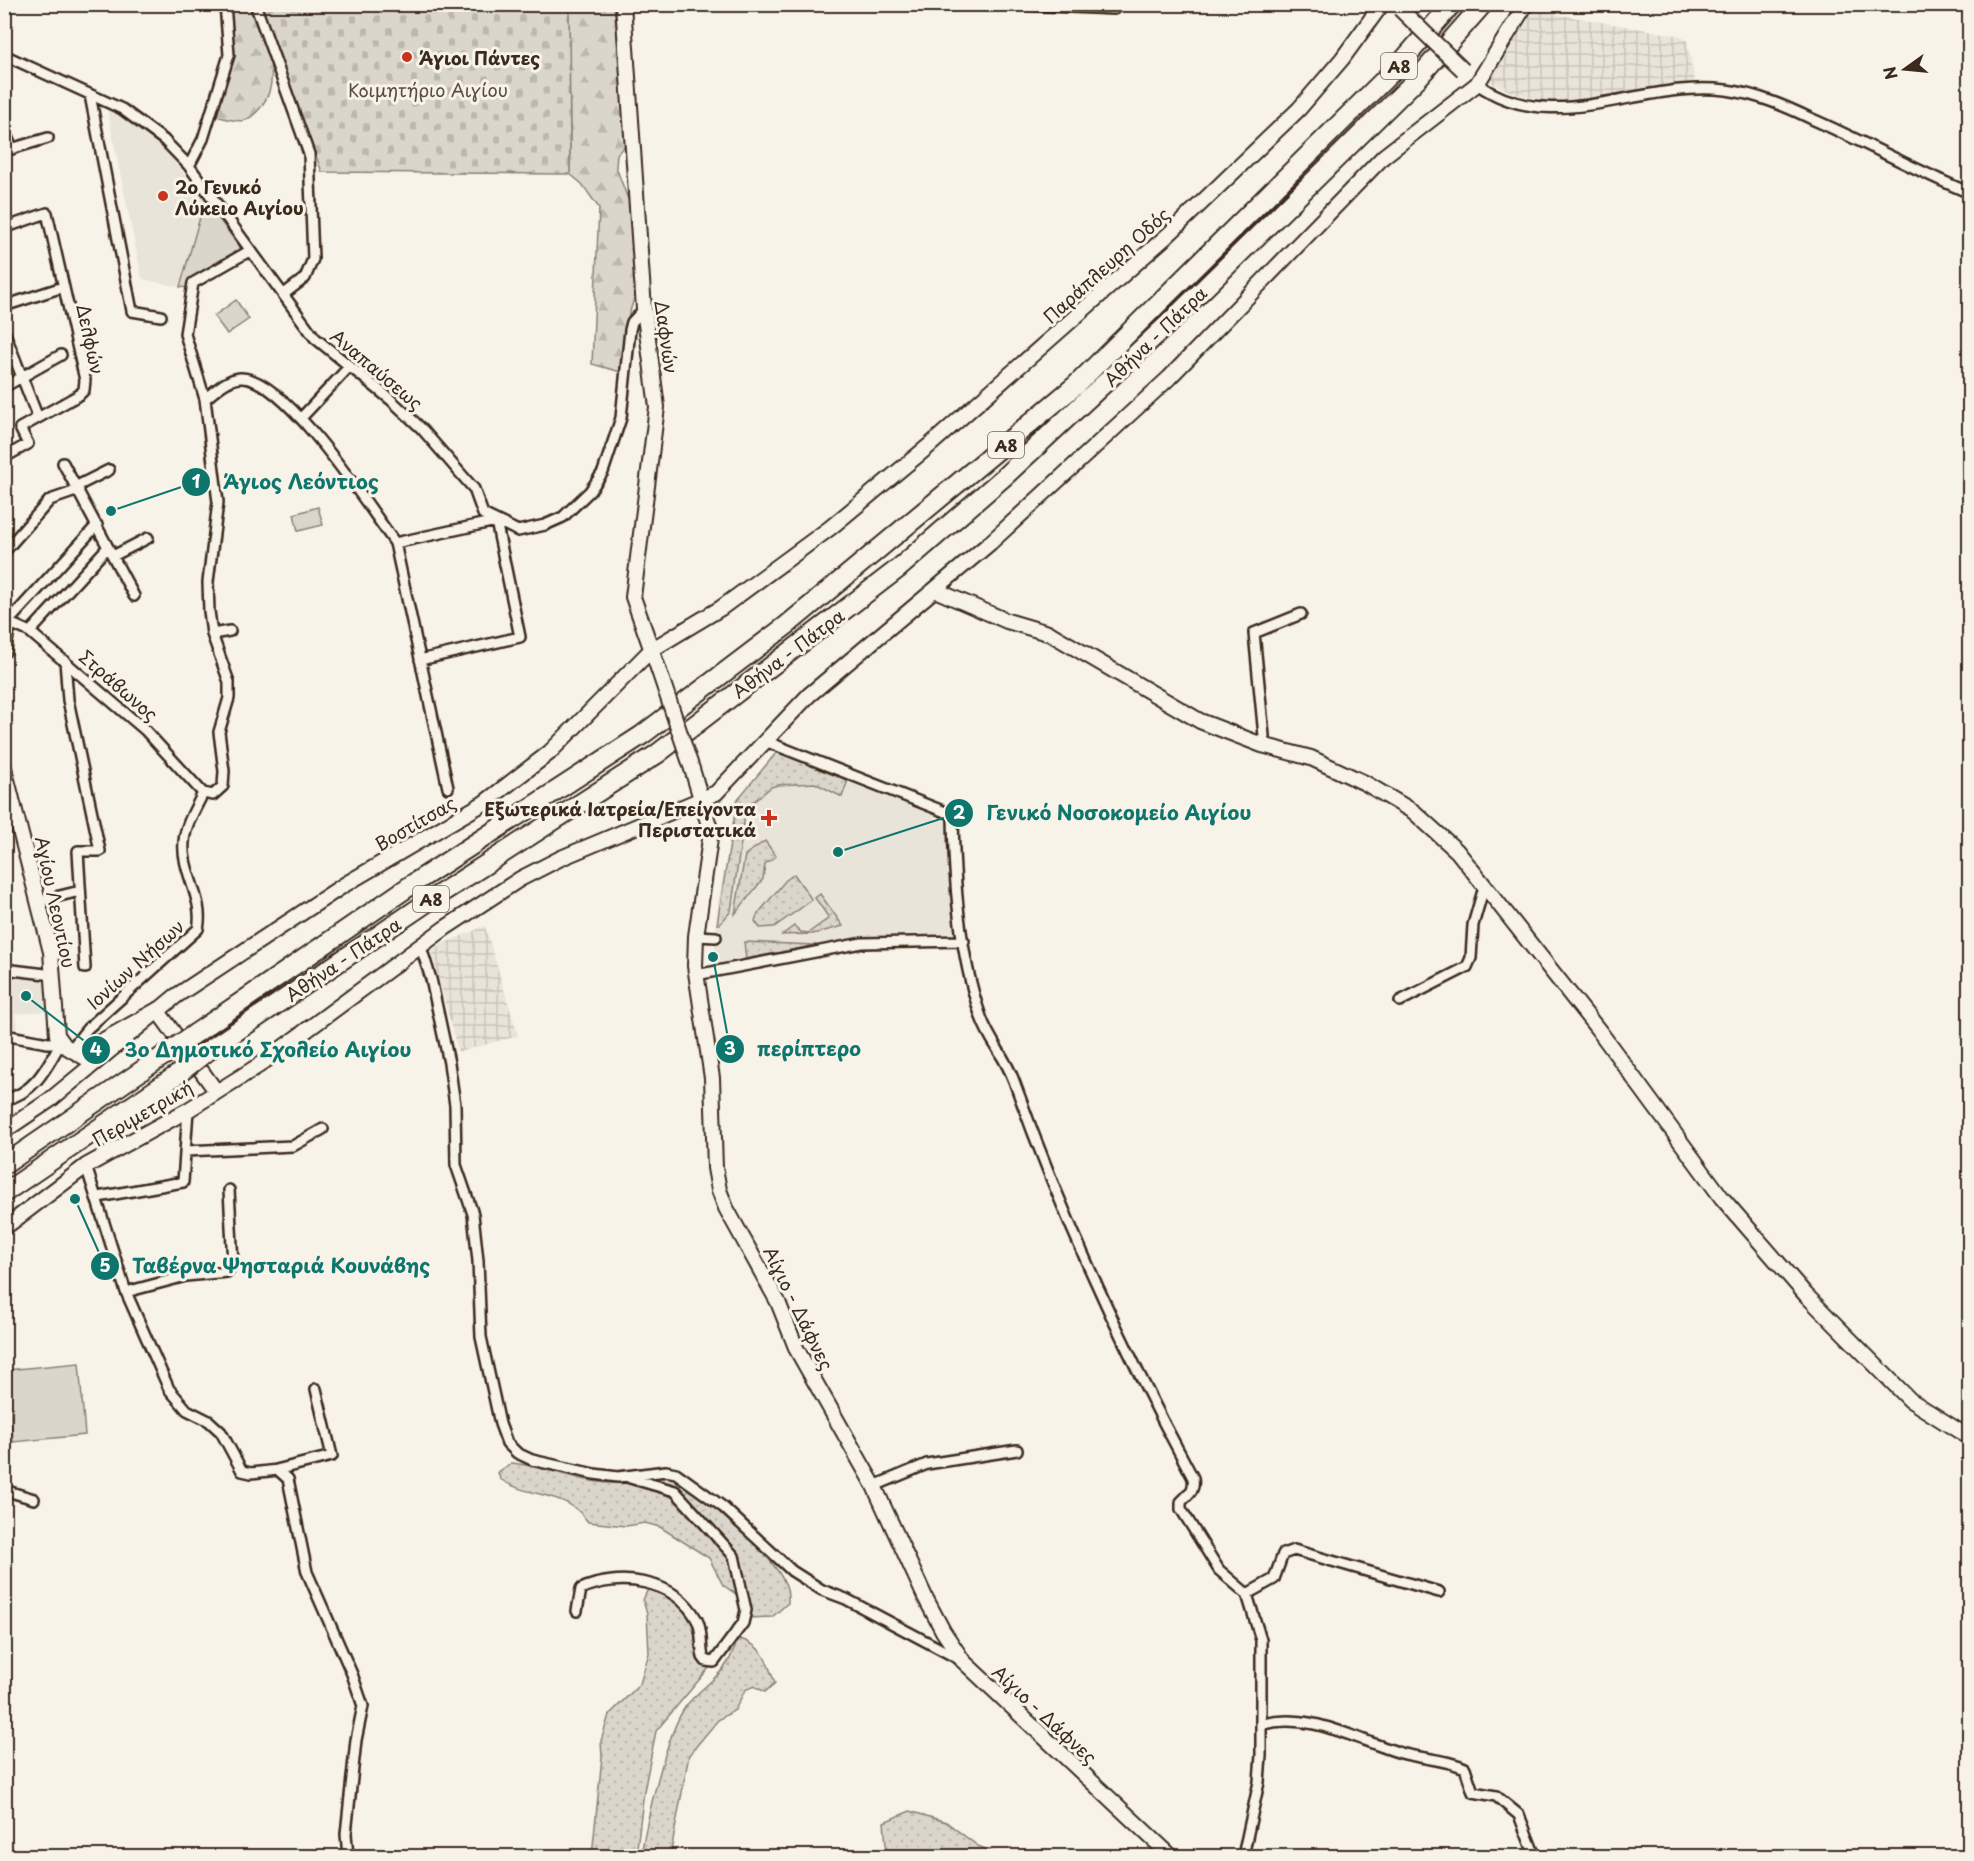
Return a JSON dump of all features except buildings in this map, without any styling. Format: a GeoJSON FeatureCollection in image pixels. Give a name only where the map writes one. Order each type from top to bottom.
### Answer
{"type":"FeatureCollection","features":[{"type":"Feature","properties":{"kind":"highway","name":"Αθήνα - Πάτρα"},"geometry":{"type":"LineString","coordinates":[[4,1165],[417,881],[642,735],[786,625],[1076,385],[1399,65],[1452,4]]}},
{"type":"Feature","properties":{"kind":"highway","name":"Αθήνα - Πάτρα"},"geometry":{"type":"LineString","coordinates":[[4,1193],[432,899],[657,754],[899,568],[1014,468],[1169,323],[1419,78],[1483,4]]}},
{"type":"Feature","properties":{"kind":"street"},"geometry":{"type":"LineString","coordinates":[[189,166],[203,140],[228,55],[225,4]]}},
{"type":"Feature","properties":{"kind":"street"},"geometry":{"type":"LineString","coordinates":[[255,4],[309,154],[313,259],[305,278],[284,294]]}},
{"type":"Feature","properties":{"kind":"street","name":"Δαφνών"},"geometry":{"type":"LineString","coordinates":[[623,4],[644,309],[657,407],[633,595],[635,609],[658,668]]}},
{"type":"Feature","properties":{"kind":"street"},"geometry":{"type":"LineString","coordinates":[[1001,4],[1115,7]]}},
{"type":"Feature","properties":{"kind":"street","name":"Παράπλευρη Οδός"},"geometry":{"type":"LineString","coordinates":[[830,528],[930,445],[1168,236],[1299,109],[1342,59],[1382,4]]}},
{"type":"Feature","properties":{"kind":"street"},"geometry":{"type":"LineString","coordinates":[[1477,84],[1526,4]]}},
{"type":"Feature","properties":{"kind":"street"},"geometry":{"type":"LineString","coordinates":[[1398,7],[1477,84],[1512,102],[1550,109],[1585,107],[1690,89],[1744,93],[1821,123],[1970,193]]}},
{"type":"Feature","properties":{"kind":"street","name":"Αναπαύσεως"},"geometry":{"type":"LineString","coordinates":[[4,55],[134,116],[164,140],[189,166],[315,338],[390,399],[422,429],[474,489],[483,514],[496,521]]}},
{"type":"Feature","properties":{"kind":"street","name":"Περιμετρική"},"geometry":{"type":"LineString","coordinates":[[4,1228],[86,1166],[188,1110],[307,1032],[421,947],[520,879],[601,841],[702,800],[729,781],[765,741],[832,674],[935,590],[1169,378],[1384,156],[1477,84]]}},
{"type":"Feature","properties":{"kind":"street"},"geometry":{"type":"LineString","coordinates":[[90,95],[132,311],[161,316]]}},
{"type":"Feature","properties":{"kind":"street"},"geometry":{"type":"LineString","coordinates":[[4,129],[8,150],[48,138]]}},
{"type":"Feature","properties":{"kind":"street","name":"Δελφών"},"geometry":{"type":"LineString","coordinates":[[4,228],[47,213],[85,380],[84,390],[79,395],[20,428],[28,444],[5,457]]}},
{"type":"Feature","properties":{"kind":"street"},"geometry":{"type":"LineString","coordinates":[[203,793],[213,795],[217,793],[225,778],[219,732],[229,698],[229,682],[212,634],[208,582],[218,502],[205,399],[185,334],[193,284],[251,250]]}},
{"type":"Feature","properties":{"kind":"street"},"geometry":{"type":"LineString","coordinates":[[4,306],[63,287]]}},
{"type":"Feature","properties":{"kind":"street"},"geometry":{"type":"LineString","coordinates":[[395,543],[496,521],[518,531],[563,518],[603,472],[621,418],[632,322],[644,309]]}},
{"type":"Feature","properties":{"kind":"street"},"geometry":{"type":"LineString","coordinates":[[4,332],[38,418]]}},
{"type":"Feature","properties":{"kind":"street"},"geometry":{"type":"LineString","coordinates":[[4,387],[61,355]]}},
{"type":"Feature","properties":{"kind":"street"},"geometry":{"type":"LineString","coordinates":[[302,417],[349,367]]}},
{"type":"Feature","properties":{"kind":"street"},"geometry":{"type":"LineString","coordinates":[[205,399],[229,381],[247,378],[269,388],[302,417],[395,543],[448,788]]}},
{"type":"Feature","properties":{"kind":"street"},"geometry":{"type":"LineString","coordinates":[[63,464],[78,488],[134,596]]}},
{"type":"Feature","properties":{"kind":"street"},"geometry":{"type":"LineString","coordinates":[[4,552],[50,500],[78,488],[109,470]]}},
{"type":"Feature","properties":{"kind":"street"},"geometry":{"type":"LineString","coordinates":[[420,660],[520,637],[496,521]]}},
{"type":"Feature","properties":{"kind":"street"},"geometry":{"type":"LineString","coordinates":[[4,650],[6,618],[97,525]]}},
{"type":"Feature","properties":{"kind":"street","name":"Βοστίτσας"},"geometry":{"type":"LineString","coordinates":[[4,1131],[50,1100],[157,1010],[334,891],[445,828],[492,797],[549,753],[651,650],[721,608],[830,528]]}},
{"type":"Feature","properties":{"kind":"street"},"geometry":{"type":"LineString","coordinates":[[113,556],[148,538]]}},
{"type":"Feature","properties":{"kind":"street"},"geometry":{"type":"LineString","coordinates":[[30,632],[108,547]]}},
{"type":"Feature","properties":{"kind":"street"},"geometry":{"type":"LineString","coordinates":[[935,590],[1007,621],[1051,634],[1200,721],[1262,745],[1311,758],[1392,798],[1414,812],[1457,852],[1600,1032],[1722,1198],[1806,1295],[1863,1356],[1910,1400],[1970,1438]]}},
{"type":"Feature","properties":{"kind":"street"},"geometry":{"type":"LineString","coordinates":[[1262,745],[1264,736],[1254,633],[1301,614]]}},
{"type":"Feature","properties":{"kind":"street","name":"Στράβωνος"},"geometry":{"type":"LineString","coordinates":[[6,618],[30,632],[145,730],[203,793]]}},
{"type":"Feature","properties":{"kind":"street"},"geometry":{"type":"LineString","coordinates":[[212,634],[230,631]]}},
{"type":"Feature","properties":{"kind":"street"},"geometry":{"type":"LineString","coordinates":[[65,661],[68,700],[100,851],[78,851],[85,968]]}},
{"type":"Feature","properties":{"kind":"street","name":"Αίγιο - Δάφνες"},"geometry":{"type":"LineString","coordinates":[[658,668],[711,832],[696,936],[696,975],[712,1078],[716,1175],[723,1201],[778,1302],[797,1350],[874,1486],[943,1631],[963,1662],[1171,1857]]}},
{"type":"Feature","properties":{"kind":"street"},"geometry":{"type":"LineString","coordinates":[[765,741],[953,815],[954,871],[964,941],[984,1027],[1012,1074],[1043,1164],[1094,1283],[1192,1478],[1194,1486],[1191,1493],[1181,1502],[1181,1509],[1220,1570],[1247,1594],[1261,1640],[1263,1724],[1259,1782],[1243,1857]]}},
{"type":"Feature","properties":{"kind":"street","name":"Αγίου Λεοντίου"},"geometry":{"type":"LineString","coordinates":[[4,768],[39,901],[54,975],[56,1032],[69,1047]]}},
{"type":"Feature","properties":{"kind":"street","name":"Ιονίων Νήσων"},"geometry":{"type":"LineString","coordinates":[[4,1100],[21,1094],[36,1082],[87,1029],[198,930],[200,910],[186,863],[184,844],[187,828],[203,793]]}},
{"type":"Feature","properties":{"kind":"street"},"geometry":{"type":"LineString","coordinates":[[1400,1001],[1467,967],[1471,958],[1473,925],[1485,887]]}},
{"type":"Feature","properties":{"kind":"street"},"geometry":{"type":"LineString","coordinates":[[39,901],[80,891]]}},
{"type":"Feature","properties":{"kind":"street"},"geometry":{"type":"LineString","coordinates":[[696,936],[716,937]]}},
{"type":"Feature","properties":{"kind":"street"},"geometry":{"type":"LineString","coordinates":[[696,975],[862,943],[964,941]]}},
{"type":"Feature","properties":{"kind":"street"},"geometry":{"type":"LineString","coordinates":[[421,947],[431,979],[449,1063],[455,1105],[456,1165],[472,1214],[478,1261],[481,1337],[500,1424],[507,1443],[517,1453],[532,1460],[594,1474],[628,1477],[675,1491],[734,1556],[746,1610],[743,1623],[714,1662],[705,1661],[703,1657],[698,1622],[692,1612],[670,1593],[655,1585],[629,1580],[600,1581],[581,1589],[577,1611]]}},
{"type":"Feature","properties":{"kind":"street"},"geometry":{"type":"LineString","coordinates":[[4,956],[5,969],[54,975]]}},
{"type":"Feature","properties":{"kind":"street"},"geometry":{"type":"LineString","coordinates":[[4,1035],[69,1047],[91,1047],[157,1010],[216,1090]]}},
{"type":"Feature","properties":{"kind":"street"},"geometry":{"type":"LineString","coordinates":[[69,1047],[94,1063]]}},
{"type":"Feature","properties":{"kind":"street"},"geometry":{"type":"LineString","coordinates":[[98,1197],[183,1182],[188,1110]]}},
{"type":"Feature","properties":{"kind":"street"},"geometry":{"type":"LineString","coordinates":[[185,1151],[293,1146],[323,1129]]}},
{"type":"Feature","properties":{"kind":"street"},"geometry":{"type":"LineString","coordinates":[[86,1166],[98,1197],[126,1292],[173,1396],[190,1413],[218,1428],[242,1471],[251,1473],[276,1470],[332,1456],[316,1389]]}},
{"type":"Feature","properties":{"kind":"street"},"geometry":{"type":"LineString","coordinates":[[126,1292],[186,1276],[227,1272],[233,1264],[229,1190]]}},
{"type":"Feature","properties":{"kind":"street"},"geometry":{"type":"LineString","coordinates":[[874,1486],[927,1464],[1017,1450]]}},
{"type":"Feature","properties":{"kind":"street"},"geometry":{"type":"LineString","coordinates":[[276,1470],[284,1473],[288,1481],[307,1572],[343,1652],[363,1706],[356,1740],[346,1834],[348,1857]]}},
{"type":"Feature","properties":{"kind":"street"},"geometry":{"type":"LineString","coordinates":[[628,1477],[666,1471],[676,1473],[723,1507],[792,1571],[822,1590],[846,1599],[963,1662]]}},
{"type":"Feature","properties":{"kind":"street"},"geometry":{"type":"LineString","coordinates":[[4,1490],[34,1499]]}},
{"type":"Feature","properties":{"kind":"street"},"geometry":{"type":"LineString","coordinates":[[1247,1594],[1274,1579],[1283,1554],[1294,1550],[1439,1592]]}},
{"type":"Feature","properties":{"kind":"street"},"geometry":{"type":"LineString","coordinates":[[1263,1724],[1278,1720],[1323,1726],[1352,1734],[1404,1754],[1465,1768],[1473,1792],[1496,1796],[1519,1815],[1535,1857]]}},
{"type":"Feature","properties":{"kind":"shaded area"},"geometry":{"type":"Polygon","coordinates":[[[1527,9],[1681,36],[1687,41],[1695,81],[1586,103],[1555,103],[1516,94],[1490,82],[1494,69],[1527,9]]]}},
{"type":"Feature","properties":{"kind":"shaded area","name":"2ο Γενικό Λύκειο Αιγίου"},"geometry":{"type":"Polygon","coordinates":[[[107,109],[132,122],[163,147],[205,200],[180,287],[142,279],[107,109]]]}},
{"type":"Feature","properties":{"kind":"shaded area"},"geometry":{"type":"Polygon","coordinates":[[[777,752],[932,813],[934,818],[948,820],[949,872],[959,933],[863,936],[714,965],[718,903],[737,800],[777,752]]]}},
{"type":"Feature","properties":{"kind":"shaded area"},"geometry":{"type":"Polygon","coordinates":[[[485,926],[518,1036],[458,1052],[431,949],[485,926]]]}},
{"type":"Feature","properties":{"kind":"shaded area"},"geometry":{"type":"Polygon","coordinates":[[[5,975],[46,982],[47,1011],[15,1014],[17,1029],[5,1027],[5,975]]]}},
{"type":"Feature","properties":{"kind":"green space"},"geometry":{"type":"Polygon","coordinates":[[[219,5],[251,5],[269,56],[271,83],[268,95],[261,107],[245,120],[235,121],[215,116],[208,106],[224,53],[219,5]]]}},
{"type":"Feature","properties":{"kind":"green space","name":"Κοιμητήριο Αιγίου"},"geometry":{"type":"Polygon","coordinates":[[[260,5],[569,5],[570,174],[322,172],[260,5]]]}},
{"type":"Feature","properties":{"kind":"green space"},"geometry":{"type":"Polygon","coordinates":[[[569,5],[614,5],[627,143],[617,154],[616,167],[632,210],[636,292],[624,331],[621,372],[592,364],[599,208],[582,184],[570,174],[569,5]]]}},
{"type":"Feature","properties":{"kind":"green space"},"geometry":{"type":"Polygon","coordinates":[[[205,200],[241,249],[190,279],[187,288],[180,287],[205,200]]]}},
{"type":"Feature","properties":{"kind":"green space"},"geometry":{"type":"Polygon","coordinates":[[[236,300],[249,319],[227,334],[214,316],[236,300]]]}},
{"type":"Feature","properties":{"kind":"green space"},"geometry":{"type":"Polygon","coordinates":[[[318,507],[323,525],[298,531],[294,514],[318,507]]]}},
{"type":"Feature","properties":{"kind":"green space"},"geometry":{"type":"Polygon","coordinates":[[[777,752],[848,780],[842,797],[815,783],[778,785],[771,787],[746,808],[731,911],[720,924],[717,924],[737,800],[777,752]]]}},
{"type":"Feature","properties":{"kind":"green space"},"geometry":{"type":"Polygon","coordinates":[[[765,841],[776,856],[765,864],[763,879],[735,914],[745,855],[765,841]]]}},
{"type":"Feature","properties":{"kind":"green space"},"geometry":{"type":"Polygon","coordinates":[[[794,874],[812,900],[774,927],[760,928],[755,921],[757,915],[785,881],[794,874]]]}},
{"type":"Feature","properties":{"kind":"green space"},"geometry":{"type":"Polygon","coordinates":[[[820,894],[843,926],[813,934],[782,935],[794,926],[801,932],[808,933],[829,918],[815,898],[820,894]]]}},
{"type":"Feature","properties":{"kind":"green space"},"geometry":{"type":"Polygon","coordinates":[[[744,942],[816,945],[746,959],[744,942]]]}},
{"type":"Feature","properties":{"kind":"green space"},"geometry":{"type":"Polygon","coordinates":[[[79,1363],[85,1435],[13,1442],[6,1370],[79,1363]]]}},
{"type":"Feature","properties":{"kind":"green space"},"geometry":{"type":"Polygon","coordinates":[[[512,1463],[599,1482],[619,1483],[659,1476],[674,1478],[686,1484],[720,1510],[756,1544],[782,1577],[787,1589],[788,1603],[772,1617],[750,1618],[740,1597],[723,1585],[709,1558],[660,1527],[645,1523],[626,1526],[588,1522],[569,1504],[511,1485],[500,1479],[498,1472],[512,1463]]]}},
{"type":"Feature","properties":{"kind":"green space"},"geometry":{"type":"Polygon","coordinates":[[[653,1588],[689,1614],[697,1630],[697,1656],[709,1668],[656,1731],[644,1791],[636,1856],[592,1856],[602,1757],[601,1741],[609,1715],[640,1684],[649,1653],[647,1614],[643,1600],[648,1589],[653,1588]]]}},
{"type":"Feature","properties":{"kind":"green space"},"geometry":{"type":"Polygon","coordinates":[[[741,1639],[755,1646],[764,1656],[775,1683],[765,1692],[754,1686],[745,1690],[735,1710],[718,1720],[689,1755],[670,1856],[641,1856],[658,1778],[679,1718],[691,1700],[724,1668],[741,1639]]]}},
{"type":"Feature","properties":{"kind":"green space"},"geometry":{"type":"Polygon","coordinates":[[[910,1811],[946,1822],[978,1846],[1002,1856],[887,1856],[884,1822],[910,1811]]]}},
{"type":"Feature","properties":{"kind":"place","name":"Άγιοι Πάντες"},"geometry":{"type":"Point","coordinates":[407,57]}},
{"type":"Feature","properties":{"kind":"place","name":"2ο Γενικό Λύκειο Αιγίου"},"geometry":{"type":"Point","coordinates":[163,196]}},
{"type":"Feature","properties":{"kind":"place","name":"Άγιος Λεόντιος"},"geometry":{"type":"Point","coordinates":[111,511]}},
{"type":"Feature","properties":{"kind":"place","name":"Εξωτερικά Ιατρεία/Επείγοντα Περιστατικά"},"geometry":{"type":"Point","coordinates":[769,818]}},
{"type":"Feature","properties":{"kind":"place","name":"Γενικό Νοσοκομείο Αιγίου"},"geometry":{"type":"Point","coordinates":[838,852]}},
{"type":"Feature","properties":{"kind":"place","name":"περίπτερο"},"geometry":{"type":"Point","coordinates":[713,957]}},
{"type":"Feature","properties":{"kind":"place","name":"3ο Δημοτικό Σχολείο Αιγίου"},"geometry":{"type":"Point","coordinates":[26,996]}},
{"type":"Feature","properties":{"kind":"place","name":"Ταβέρνα Ψησταριά Κουνάβης"},"geometry":{"type":"Point","coordinates":[75,1199]}}]}
